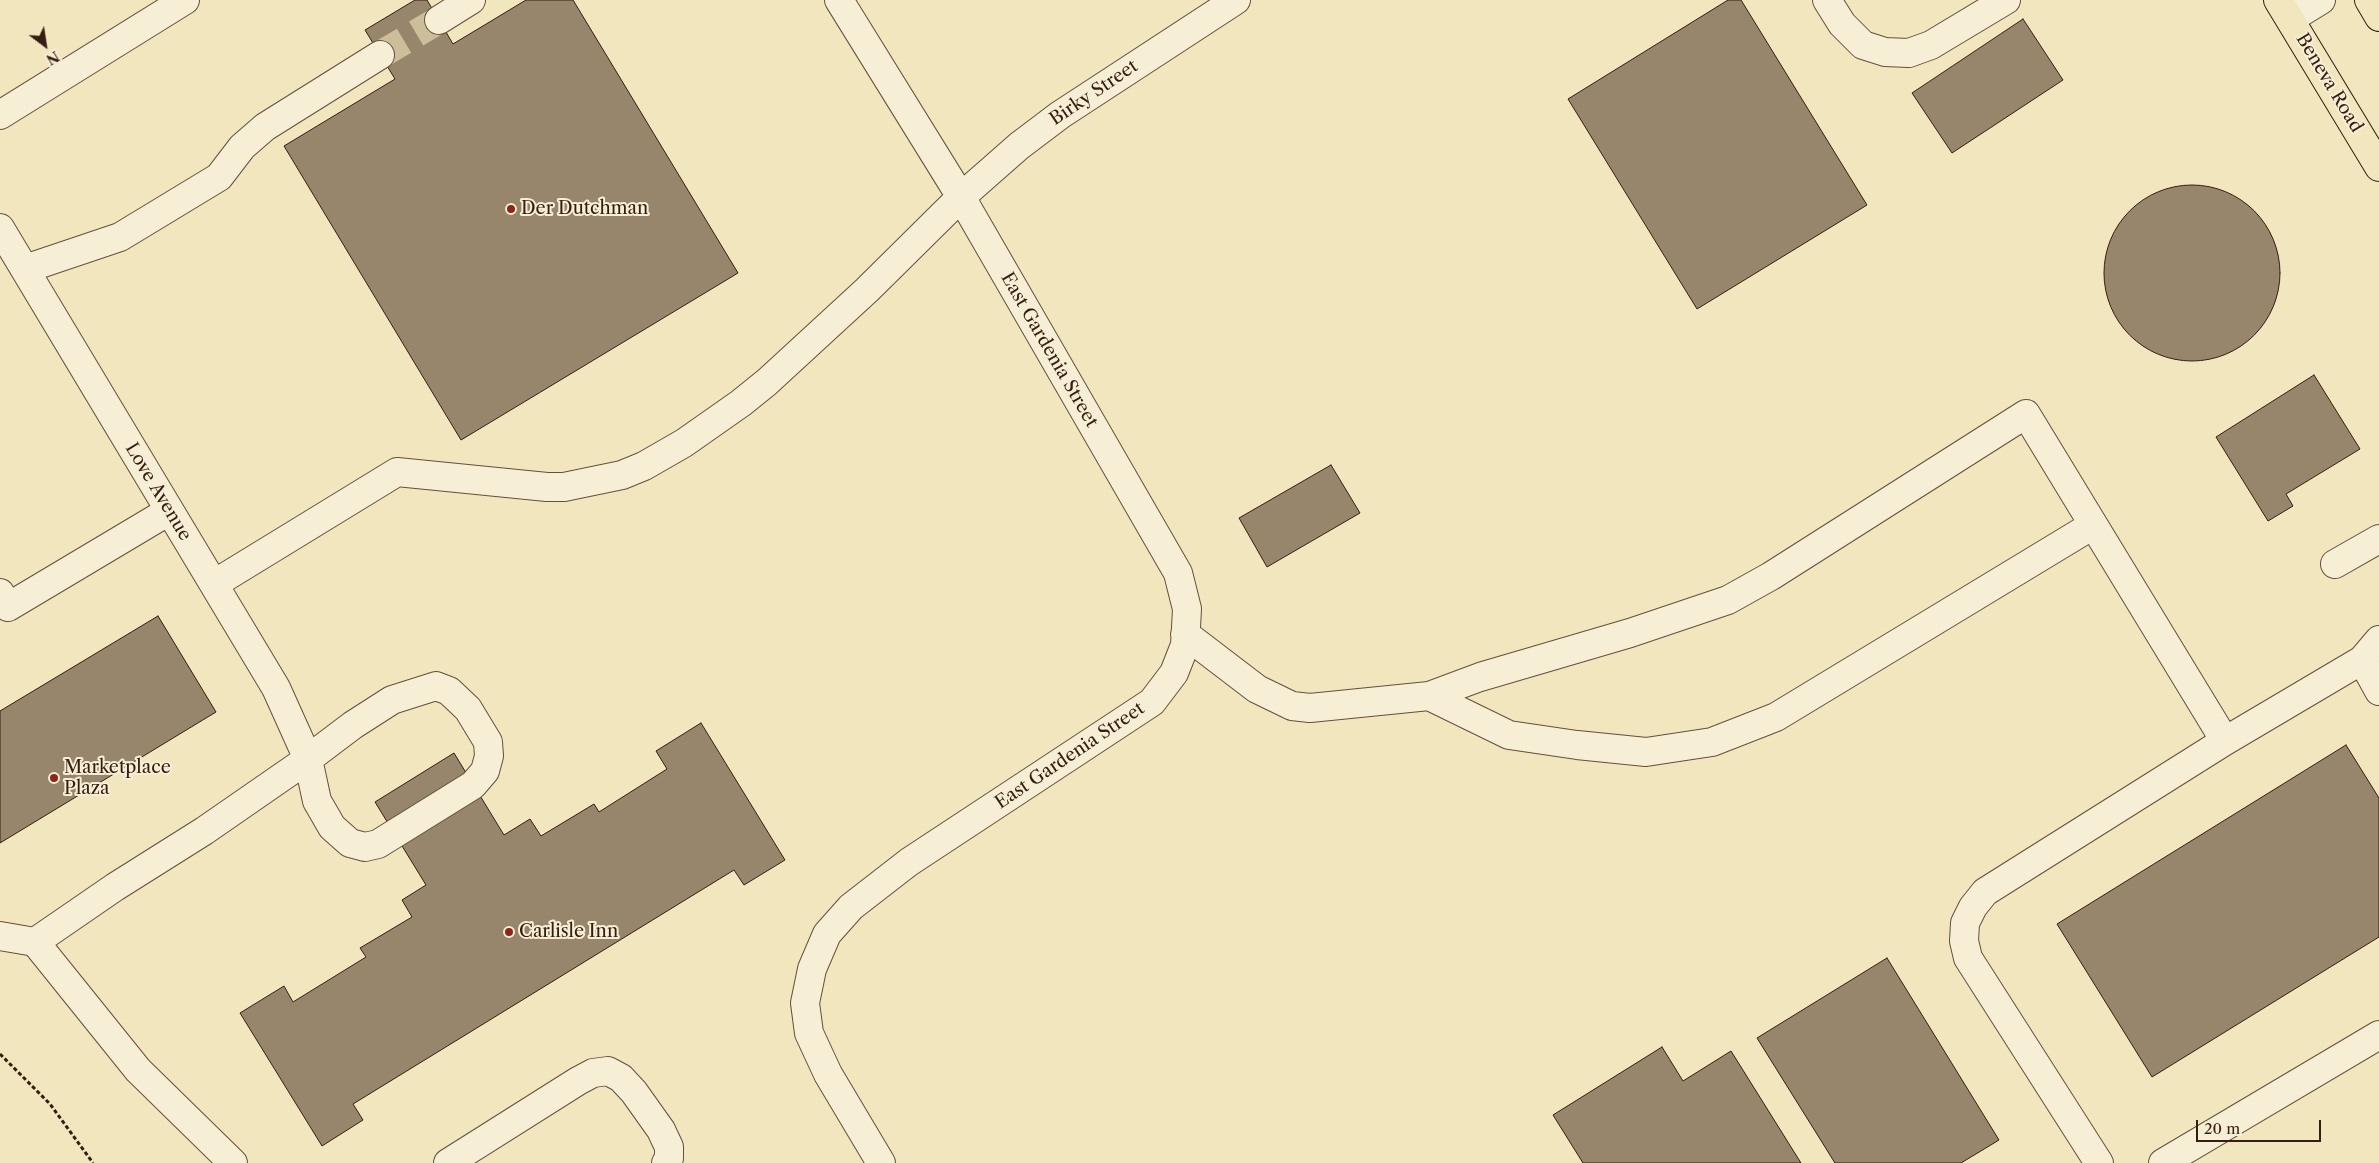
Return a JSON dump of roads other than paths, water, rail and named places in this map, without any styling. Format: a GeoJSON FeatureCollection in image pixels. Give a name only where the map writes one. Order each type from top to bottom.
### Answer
{"type":"FeatureCollection","features":[{"type":"Feature","properties":{"kind":"main road"},"geometry":{"type":"LineString","coordinates":[[2369,0],[2379,17]]}},
{"type":"Feature","properties":{"kind":"main road","name":"Beneva Road"},"geometry":{"type":"LineString","coordinates":[[2284,9],[2379,167]]}},
{"type":"Feature","properties":{"kind":"street"},"geometry":{"type":"LineString","coordinates":[[0,115],[185,0]]}},
{"type":"Feature","properties":{"kind":"street"},"geometry":{"type":"LineString","coordinates":[[439,20],[471,0]]}},
{"type":"Feature","properties":{"kind":"street","name":"East Gardenia Street"},"geometry":{"type":"LineString","coordinates":[[839,0],[961,197],[1178,573],[1187,609],[1185,645],[1174,673],[1152,702],[882,882],[851,907],[827,934],[812,969],[805,1003],[809,1032],[828,1074],[881,1163]]}},
{"type":"Feature","properties":{"kind":"street","name":"Birky Street"},"geometry":{"type":"LineString","coordinates":[[214,584],[396,472],[547,487],[564,487],[622,475],[644,466],[684,443],[741,403],[767,382],[867,290],[961,197],[1018,146],[1060,115],[1236,0]]}},
{"type":"Feature","properties":{"kind":"street"},"geometry":{"type":"LineString","coordinates":[[1827,0],[1842,24],[1863,46],[1885,52],[1909,53],[1931,45],[2006,0]]}},
{"type":"Feature","properties":{"kind":"street"},"geometry":{"type":"LineString","coordinates":[[2284,9],[2321,0]]}},
{"type":"Feature","properties":{"kind":"street"},"geometry":{"type":"LineString","coordinates":[[26,269],[120,237],[219,177],[242,147],[265,127],[380,55]]}},
{"type":"Feature","properties":{"kind":"street","name":"Love Avenue"},"geometry":{"type":"LineString","coordinates":[[0,228],[276,688],[308,759]]}},
{"type":"Feature","properties":{"kind":"street"},"geometry":{"type":"LineString","coordinates":[[1185,634],[1257,689],[1292,706],[1310,708],[1429,696],[1480,677],[1630,633],[1728,600],[1787,566],[2026,414],[2225,741]]}},
{"type":"Feature","properties":{"kind":"street"},"geometry":{"type":"LineString","coordinates":[[0,593],[8,607],[169,511]]}},
{"type":"Feature","properties":{"kind":"street"},"geometry":{"type":"LineString","coordinates":[[1429,696],[1509,735],[1577,745],[1646,752],[1712,742],[1784,712],[2093,524]]}},
{"type":"Feature","properties":{"kind":"street"},"geometry":{"type":"LineString","coordinates":[[2335,564],[2379,539]]}},
{"type":"Feature","properties":{"kind":"street"},"geometry":{"type":"LineString","coordinates":[[2099,1163],[1968,958],[1964,941],[1965,923],[1973,907],[1985,892],[2370,650],[2379,691]]}},
{"type":"Feature","properties":{"kind":"street"},"geometry":{"type":"LineString","coordinates":[[35,942],[308,759],[353,725],[392,700],[436,686],[449,691],[459,699],[488,742],[489,756],[485,771],[473,785],[378,844],[365,847],[350,843],[332,826],[318,801],[308,759]]}},
{"type":"Feature","properties":{"kind":"street"},"geometry":{"type":"LineString","coordinates":[[0,936],[35,942],[138,1070],[233,1163]]}},
{"type":"Feature","properties":{"kind":"street"},"geometry":{"type":"LineString","coordinates":[[2164,1163],[2379,1035]]}},
{"type":"Feature","properties":{"kind":"street"},"geometry":{"type":"LineString","coordinates":[[448,1163],[593,1073],[608,1071],[621,1078],[634,1092],[661,1130],[669,1147],[669,1158],[666,1163]]}},
{"type":"Feature","properties":{"kind":"tunnel"},"geometry":{"type":"LineString","coordinates":[[380,55],[439,20]]}},
{"type":"Feature","properties":{"kind":"place","name":"Der Dutchman"},"geometry":{"type":"Point","coordinates":[511,209]}},
{"type":"Feature","properties":{"kind":"place","name":"Marketplace Plaza"},"geometry":{"type":"Point","coordinates":[54,778]}},
{"type":"Feature","properties":{"kind":"place","name":"Carlisle Inn"},"geometry":{"type":"Point","coordinates":[509,932]}}]}
